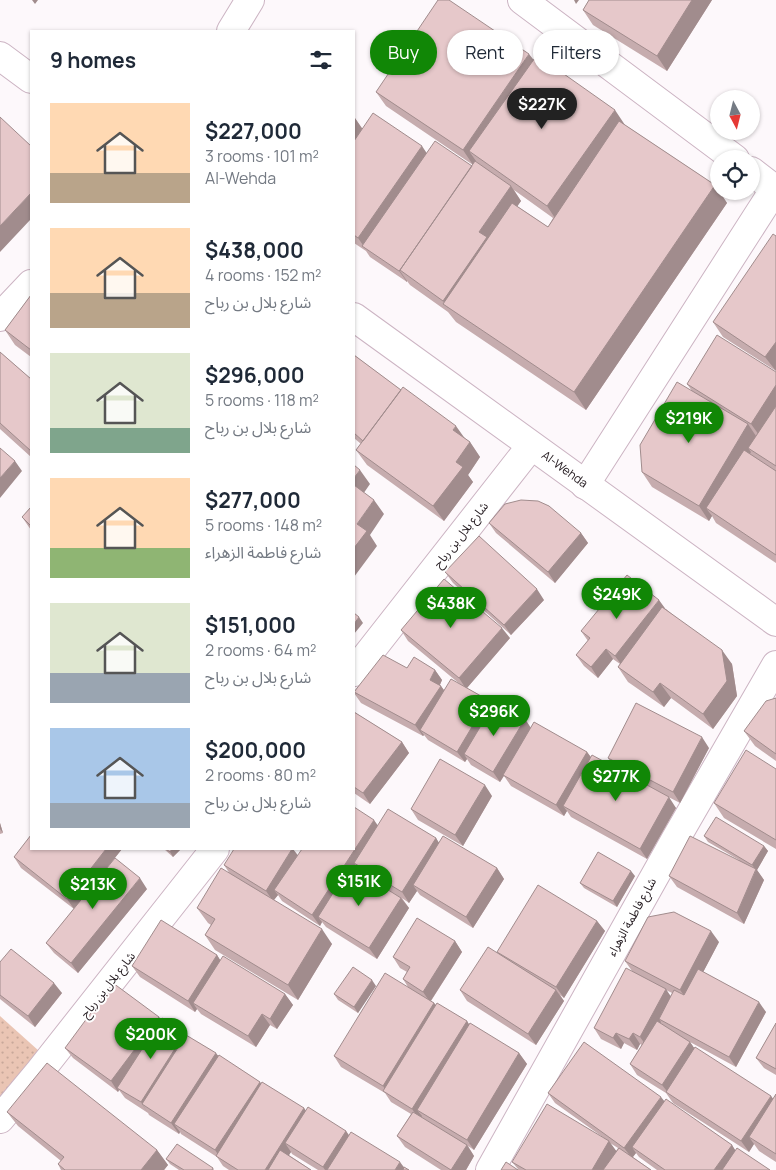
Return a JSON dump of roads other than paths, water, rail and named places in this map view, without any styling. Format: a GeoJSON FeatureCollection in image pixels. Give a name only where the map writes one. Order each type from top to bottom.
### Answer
{"type":"FeatureCollection","features":[{"type":"Feature","properties":{"kind":"street"},"geometry":{"type":"LineString","coordinates":[[232,30],[250,0]]}},
{"type":"Feature","properties":{"kind":"street"},"geometry":{"type":"LineString","coordinates":[[522,0],[722,150]]}},
{"type":"Feature","properties":{"kind":"street"},"geometry":{"type":"LineString","coordinates":[[0,56],[30,78]]}},
{"type":"Feature","properties":{"kind":"street"},"geometry":{"type":"LineString","coordinates":[[585,485],[776,189],[760,177]]}},
{"type":"Feature","properties":{"kind":"street"},"geometry":{"type":"LineString","coordinates":[[0,317],[30,285]]}},
{"type":"Feature","properties":{"kind":"street","name":"Al-Wehda"},"geometry":{"type":"LineString","coordinates":[[355,317],[776,622]]}},
{"type":"Feature","properties":{"kind":"street","name":"شارع بلال بن رباح"},"geometry":{"type":"LineString","coordinates":[[355,671],[531,446]]}},
{"type":"Feature","properties":{"kind":"street","name":"شارع فاطمة الزهراء"},"geometry":{"type":"LineString","coordinates":[[490,1170],[675,840],[776,665]]}},
{"type":"Feature","properties":{"kind":"street","name":"شارع بلال بن رباح"},"geometry":{"type":"LineString","coordinates":[[0,1119],[40,1072],[214,850]]}}]}
